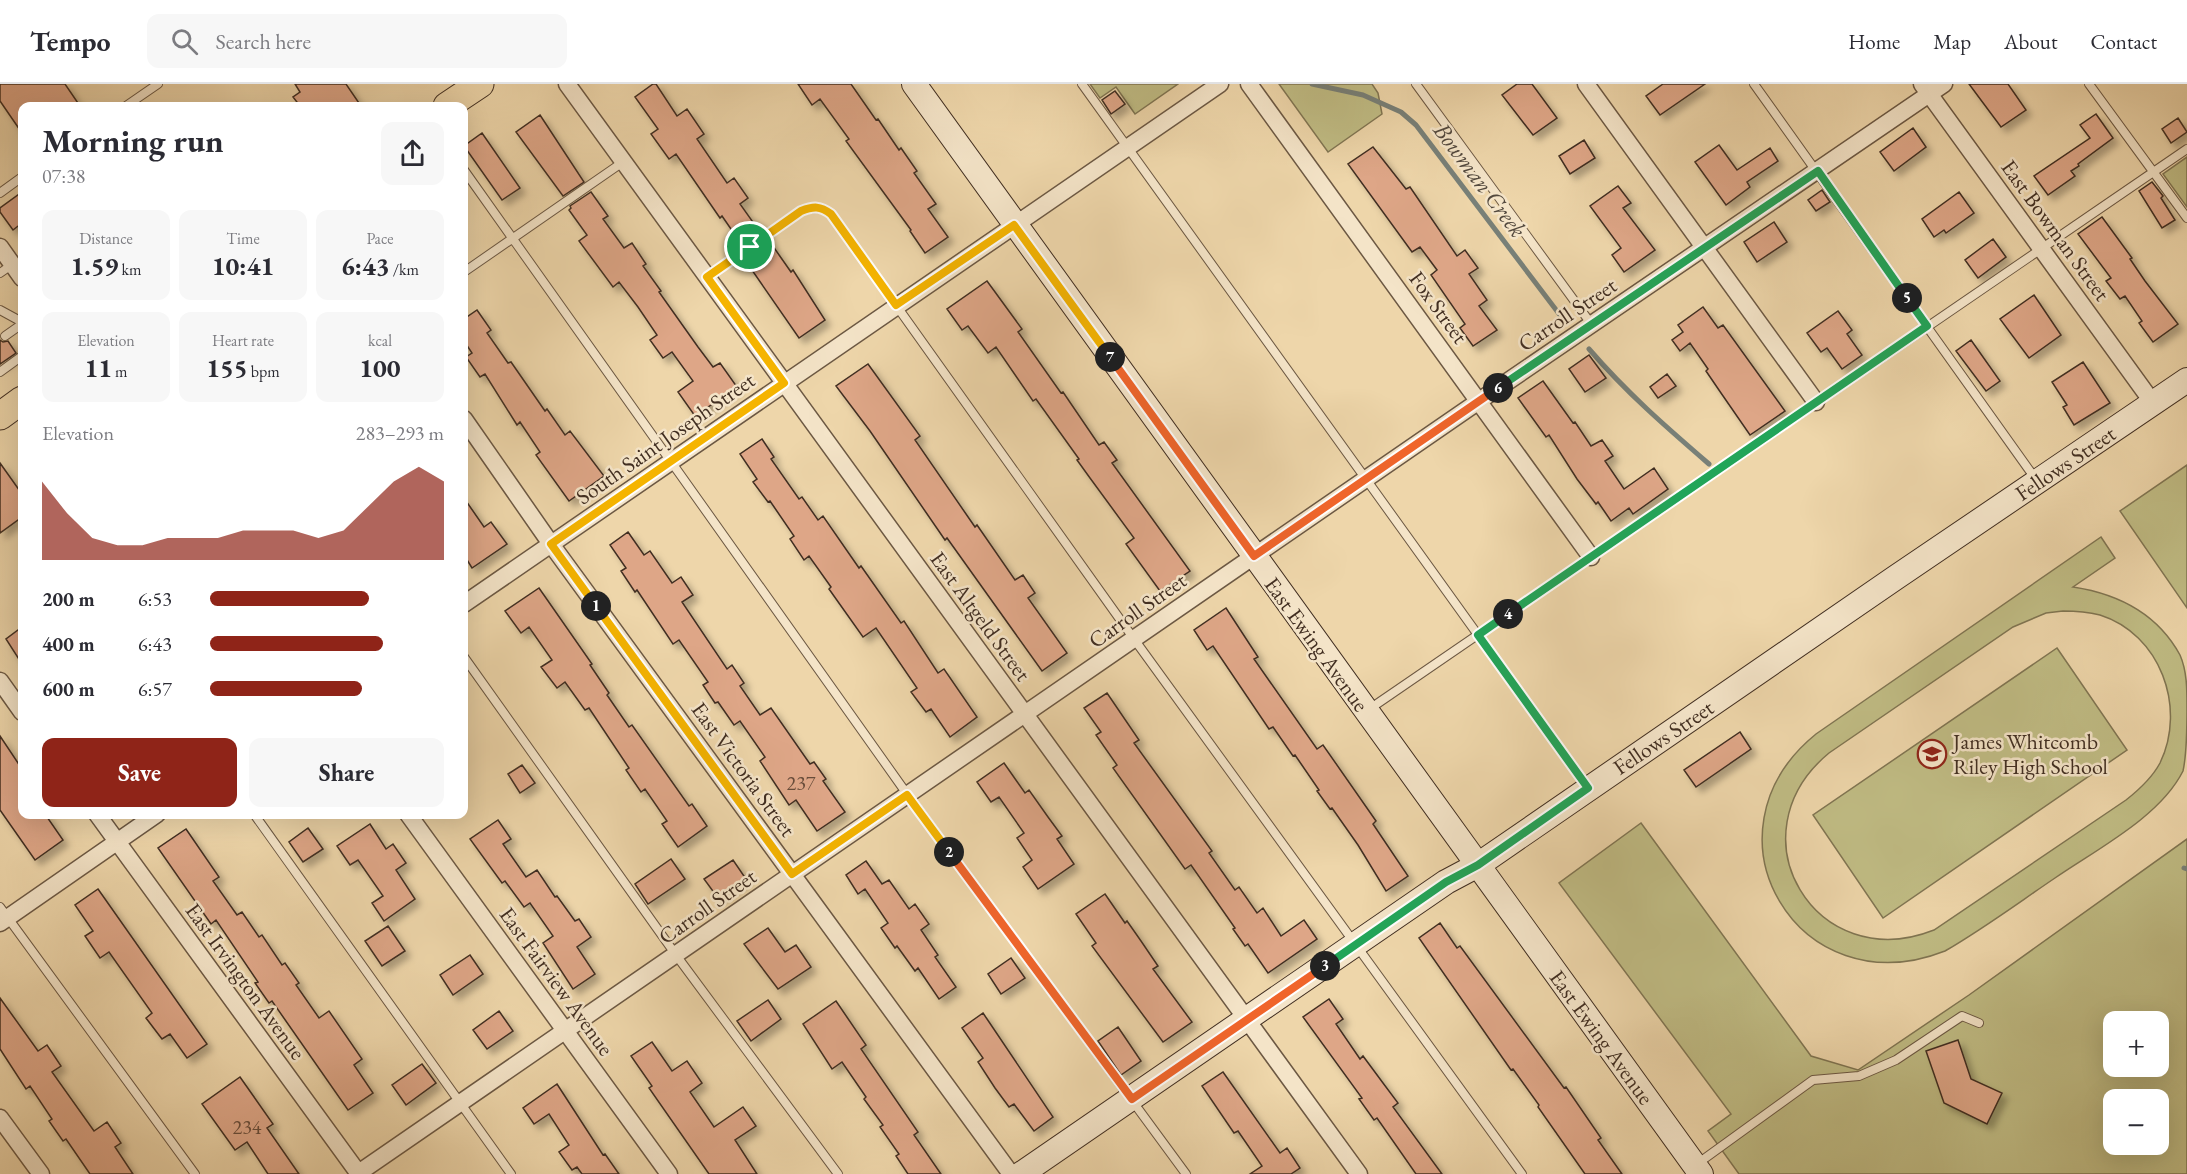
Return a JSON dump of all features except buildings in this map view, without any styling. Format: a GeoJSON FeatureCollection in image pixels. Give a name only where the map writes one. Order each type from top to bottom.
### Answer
{"type":"FeatureCollection","features":[{"type":"Feature","properties":{"kind":"main road"},"geometry":{"type":"LineString","coordinates":[[453,102],[480,84]]}},
{"type":"Feature","properties":{"kind":"main road"},"geometry":{"type":"LineString","coordinates":[[0,416],[18,403]]}},
{"type":"Feature","properties":{"kind":"street","name":"East Altgeld Street"},"geometry":{"type":"LineString","coordinates":[[567,84],[1359,1174]]}},
{"type":"Feature","properties":{"kind":"street","name":"East Ewing Avenue"},"geometry":{"type":"LineString","coordinates":[[914,84],[1697,1170]]}},
{"type":"Feature","properties":{"kind":"street","name":"South Saint Joseph Street"},"geometry":{"type":"LineString","coordinates":[[468,601],[1220,84]]}},
{"type":"Feature","properties":{"kind":"street","name":"Fox Street"},"geometry":{"type":"LineString","coordinates":[[1249,84],[1591,557]]}},
{"type":"Feature","properties":{"kind":"street"},"geometry":{"type":"LineString","coordinates":[[1586,84],[1816,402]]}},
{"type":"Feature","properties":{"kind":"street","name":"Carroll Street"},"geometry":{"type":"LineString","coordinates":[[358,1174],[1365,479],[1818,171],[1925,89],[1944,84]]}},
{"type":"Feature","properties":{"kind":"street","name":"East Bowman Street"},"geometry":{"type":"LineString","coordinates":[[1925,89],[2153,403]]}},
{"type":"Feature","properties":{"kind":"street"},"geometry":{"type":"LineString","coordinates":[[0,247],[12,272]]}},
{"type":"Feature","properties":{"kind":"street","name":"Fellows Street"},"geometry":{"type":"LineString","coordinates":[[1021,1174],[1446,882],[1478,865],[2187,380]]}},
{"type":"Feature","properties":{"kind":"street","name":"East Victoria Street"},"geometry":{"type":"LineString","coordinates":[[468,425],[551,544],[1011,1174]]}},
{"type":"Feature","properties":{"kind":"street"},"geometry":{"type":"LineString","coordinates":[[0,681],[18,706]]}},
{"type":"Feature","properties":{"kind":"street","name":"East Irvington Avenue"},"geometry":{"type":"LineString","coordinates":[[101,819],[358,1174]]}},
{"type":"Feature","properties":{"kind":"street"},"geometry":{"type":"LineString","coordinates":[[3,916],[150,819]]}},
{"type":"Feature","properties":{"kind":"street","name":"East Fairview Avenue"},"geometry":{"type":"LineString","coordinates":[[412,819],[669,1174]]}},
{"type":"Feature","properties":{"kind":"street"},"geometry":{"type":"LineString","coordinates":[[0,1118],[41,1174]]}},
{"type":"Feature","properties":{"kind":"lane"},"geometry":{"type":"LineString","coordinates":[[132,102],[158,84]]}},
{"type":"Feature","properties":{"kind":"lane"},"geometry":{"type":"LineString","coordinates":[[1082,84],[1588,788]]}},
{"type":"Feature","properties":{"kind":"lane"},"geometry":{"type":"LineString","coordinates":[[1416,84],[1592,325]]}},
{"type":"Feature","properties":{"kind":"lane"},"geometry":{"type":"LineString","coordinates":[[1754,84],[2037,481]]}},
{"type":"Feature","properties":{"kind":"lane"},"geometry":{"type":"LineString","coordinates":[[2089,84],[2187,218]]}},
{"type":"Feature","properties":{"kind":"lane"},"geometry":{"type":"LineString","coordinates":[[1366,711],[2040,247],[2187,149]]}},
{"type":"Feature","properties":{"kind":"lane"},"geometry":{"type":"LineString","coordinates":[[468,269],[623,162]]}},
{"type":"Feature","properties":{"kind":"lane"},"geometry":{"type":"LineString","coordinates":[[468,176],[907,795],[1186,1174]]}},
{"type":"Feature","properties":{"kind":"lane"},"geometry":{"type":"LineString","coordinates":[[0,192],[18,180]]}},
{"type":"Feature","properties":{"kind":"lane"},"geometry":{"type":"LineString","coordinates":[[707,277],[801,211],[821,207],[831,214],[1134,639],[1522,1174]]}},
{"type":"Feature","properties":{"kind":"lane"},"geometry":{"type":"LineString","coordinates":[[0,310],[18,321]]}},
{"type":"Feature","properties":{"kind":"lane"},"geometry":{"type":"LineString","coordinates":[[5,336],[18,326]]}},
{"type":"Feature","properties":{"kind":"lane"},"geometry":{"type":"LineString","coordinates":[[0,372],[18,359]]}},
{"type":"Feature","properties":{"kind":"lane"},"geometry":{"type":"LineString","coordinates":[[468,663],[676,955],[838,1174]]}},
{"type":"Feature","properties":{"kind":"lane"},"geometry":{"type":"LineString","coordinates":[[258,819],[511,1174]]}},
{"type":"Feature","properties":{"kind":"lane"},"geometry":{"type":"LineString","coordinates":[[3,916],[195,1174]]}},
{"type":"Feature","properties":{"kind":"lane"},"geometry":{"type":"LineString","coordinates":[[1697,1170],[1813,1080],[1859,1076],[1887,1064],[1962,1016],[1979,1023]]}},
{"type":"Feature","properties":{"kind":"shaded area"},"geometry":{"type":"Polygon","coordinates":[[[1090,84],[1178,84],[1135,114],[1116,87],[1100,98],[1090,84]]]}},
{"type":"Feature","properties":{"kind":"shaded area"},"geometry":{"type":"Polygon","coordinates":[[[1279,84],[1372,84],[1378,93],[1382,114],[1328,152],[1279,84]]]}},
{"type":"Feature","properties":{"kind":"shaded area"},"geometry":{"type":"Polygon","coordinates":[[[2187,157],[2187,207],[2163,174],[2187,157]]]}},
{"type":"Feature","properties":{"kind":"shaded area"},"geometry":{"type":"Polygon","coordinates":[[[2187,465],[2187,608],[2120,511],[2187,465]]]}},
{"type":"Feature","properties":{"kind":"shaded area"},"geometry":{"type":"Polygon","coordinates":[[[2101,537],[2115,558],[2073,587],[2090,590],[2121,601],[2148,617],[2171,640],[2180,655],[2185,674],[2187,732],[2183,771],[2173,788],[2159,803],[2108,844],[1945,951],[1892,962],[1846,955],[1807,934],[1780,901],[1764,861],[1764,818],[1780,774],[1816,734],[2101,537]],[[2063,611],[2046,613],[2013,627],[1829,753],[1800,786],[1787,822],[1788,857],[1800,890],[1823,916],[1854,934],[1892,939],[1934,930],[2126,800],[2157,768],[2168,741],[2170,719],[2169,697],[2163,675],[2152,655],[2138,638],[2121,625],[2100,615],[2063,611]]]}},
{"type":"Feature","properties":{"kind":"shaded area"},"geometry":{"type":"Polygon","coordinates":[[[2057,648],[2127,750],[1883,918],[1813,815],[2057,648]]]}},
{"type":"Feature","properties":{"kind":"shaded area"},"geometry":{"type":"Polygon","coordinates":[[[1641,823],[1811,1056],[1858,1070],[1969,995],[2187,839],[2187,1174],[1739,1174],[1708,1131],[1731,1114],[1559,883],[1641,823]]]}},
{"type":"Feature","properties":{"kind":"waterway","name":"Bowman Creek"},"geometry":{"type":"LineString","coordinates":[[1312,84],[1363,95],[1401,112],[1416,125],[1563,319]]}},
{"type":"Feature","properties":{"kind":"waterway","name":"Bowman Creek"},"geometry":{"type":"LineString","coordinates":[[1589,349],[1632,395],[1709,464]]}},
{"type":"Feature","properties":{"kind":"place","name":"James Whitcomb Riley High School"},"geometry":{"type":"Point","coordinates":[1932,754]}},
{"type":"Feature","properties":{"kind":"route"},"geometry":{"type":"LineString","coordinates":[[1818,171],[1927,326],[1478,635],[1588,788],[1478,865],[1446,882],[1132,1099],[907,795],[792,874],[551,544],[784,383],[707,277],[750,247],[801,211],[821,207],[831,214],[896,305],[1014,225],[1254,556],[1818,171]]}}]}
